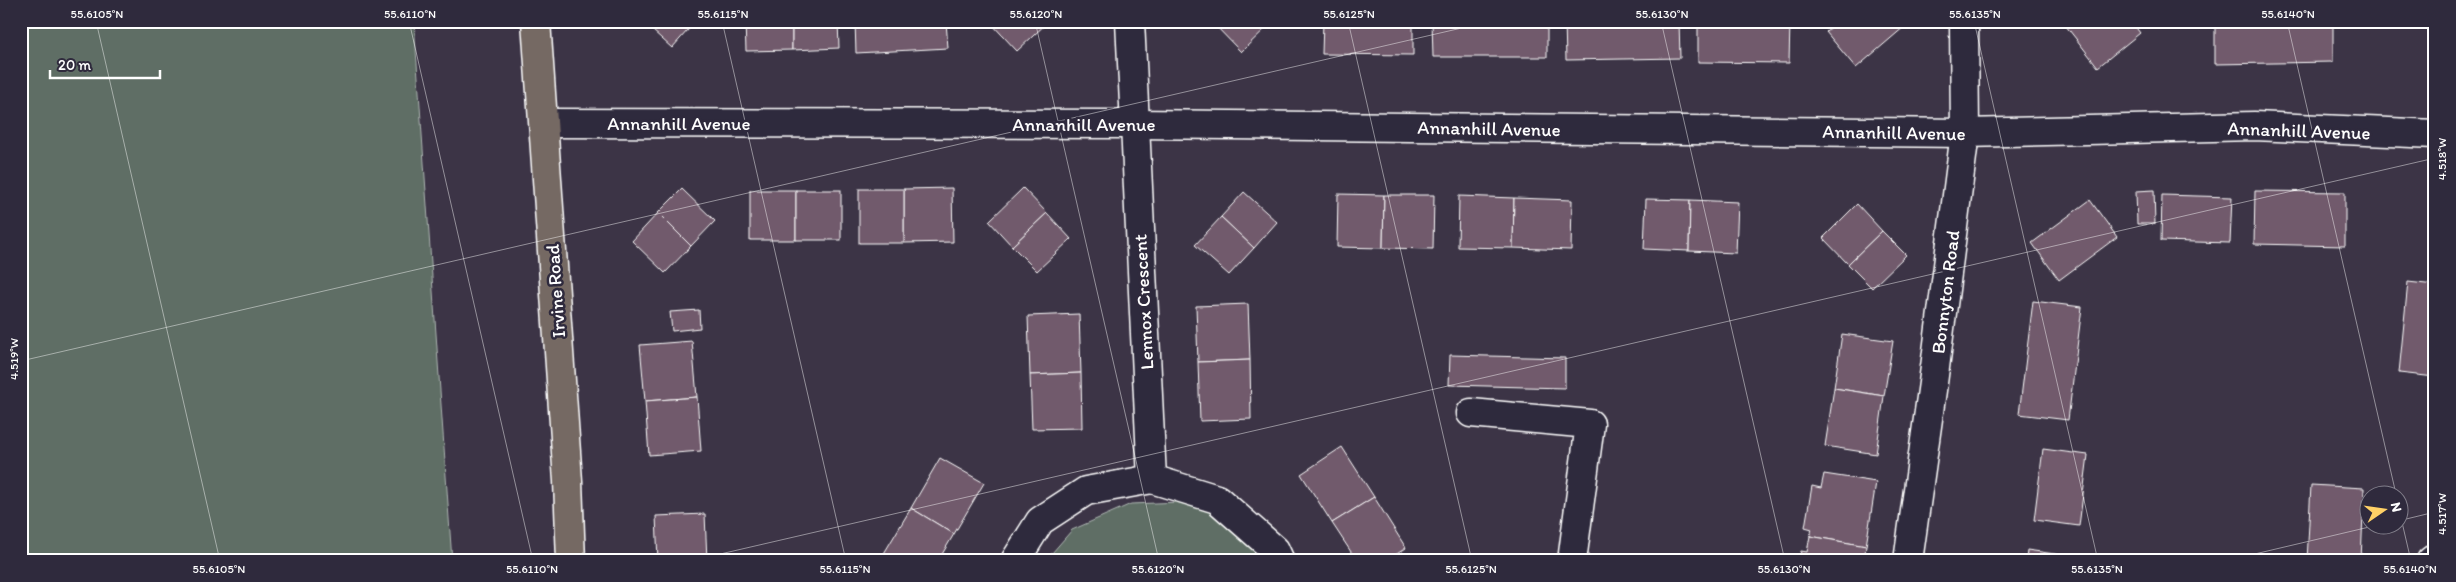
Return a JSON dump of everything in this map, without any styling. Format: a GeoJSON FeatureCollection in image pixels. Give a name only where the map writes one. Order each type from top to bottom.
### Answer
{"type":"FeatureCollection","features":[{"type":"Feature","properties":{"kind":"main road","name":"Irvine Road"},"geometry":{"type":"LineString","coordinates":[[536,21],[567,462],[571,561]]}},
{"type":"Feature","properties":{"kind":"street","name":"Lennox Crescent"},"geometry":{"type":"LineString","coordinates":[[1130,21],[1152,479]]}},
{"type":"Feature","properties":{"kind":"street","name":"Bonnyton Road"},"geometry":{"type":"LineString","coordinates":[[1908,561],[1934,383],[1965,133],[1964,21]]}},
{"type":"Feature","properties":{"kind":"street","name":"Annanhill Avenue"},"geometry":{"type":"LineString","coordinates":[[544,123],[1134,124],[1965,133],[2254,126],[2435,134]]}},
{"type":"Feature","properties":{"kind":"street"},"geometry":{"type":"LineString","coordinates":[[1471,413],[1590,424],[1572,561]]}},
{"type":"Feature","properties":{"kind":"street"},"geometry":{"type":"LineString","coordinates":[[1015,561],[1040,521],[1086,491],[1152,479],[1217,499],[1275,550],[1280,561]]}},
{"type":"Feature","properties":{"kind":"street"},"geometry":{"type":"LineString","coordinates":[[2431,561],[2435,558]]}},
{"type":"Feature","properties":{"kind":"green space"},"geometry":{"type":"Polygon","coordinates":[[[21,21],[414,21],[452,561],[21,561],[21,21]]]}},
{"type":"Feature","properties":{"kind":"green space"},"geometry":{"type":"Polygon","coordinates":[[[1182,502],[1213,512],[1262,561],[1045,561],[1072,530],[1131,504],[1182,502]]]}},
{"type":"Feature","properties":{"kind":"building"},"geometry":{"type":"Polygon","coordinates":[[[642,21],[696,21],[672,48],[642,21]]]}},
{"type":"Feature","properties":{"kind":"building"},"geometry":{"type":"Polygon","coordinates":[[[745,21],[792,21],[792,50],[746,51],[745,21]]]}},
{"type":"Feature","properties":{"kind":"building"},"geometry":{"type":"Polygon","coordinates":[[[792,21],[838,21],[839,48],[792,50],[792,21]]]}},
{"type":"Feature","properties":{"kind":"building"},"geometry":{"type":"Polygon","coordinates":[[[855,21],[946,21],[948,48],[856,53],[855,21]]]}},
{"type":"Feature","properties":{"kind":"building"},"geometry":{"type":"Polygon","coordinates":[[[989,21],[1049,21],[1017,51],[989,21]]]}},
{"type":"Feature","properties":{"kind":"building"},"geometry":{"type":"Polygon","coordinates":[[[1211,21],[1273,21],[1241,52],[1211,21]]]}},
{"type":"Feature","properties":{"kind":"building"},"geometry":{"type":"Polygon","coordinates":[[[1323,21],[1413,21],[1413,55],[1322,54],[1323,21]]]}},
{"type":"Feature","properties":{"kind":"building"},"geometry":{"type":"Polygon","coordinates":[[[1432,21],[1547,21],[1547,57],[1433,57],[1432,21]]]}},
{"type":"Feature","properties":{"kind":"building"},"geometry":{"type":"Polygon","coordinates":[[[1565,21],[1679,21],[1680,58],[1566,60],[1565,21]]]}},
{"type":"Feature","properties":{"kind":"building"},"geometry":{"type":"Polygon","coordinates":[[[1698,21],[1790,21],[1789,63],[1698,62],[1698,21]]]}},
{"type":"Feature","properties":{"kind":"building"},"geometry":{"type":"Polygon","coordinates":[[[1838,21],[1911,21],[1856,68],[1826,32],[1838,21]]]}},
{"type":"Feature","properties":{"kind":"building"},"geometry":{"type":"Polygon","coordinates":[[[2062,21],[2131,21],[2140,33],[2098,67],[2062,21]]]}},
{"type":"Feature","properties":{"kind":"building"},"geometry":{"type":"Polygon","coordinates":[[[2215,21],[2333,21],[2333,62],[2215,64],[2215,21]]]}},
{"type":"Feature","properties":{"kind":"building"},"geometry":{"type":"Polygon","coordinates":[[[952,188],[953,242],[904,243],[904,189],[952,188]]]}},
{"type":"Feature","properties":{"kind":"building"},"geometry":{"type":"Polygon","coordinates":[[[1023,188],[1047,213],[1012,246],[989,221],[1023,188]]]}},
{"type":"Feature","properties":{"kind":"building"},"geometry":{"type":"Polygon","coordinates":[[[682,189],[715,221],[691,246],[658,213],[682,189]]]}},
{"type":"Feature","properties":{"kind":"building"},"geometry":{"type":"Polygon","coordinates":[[[859,189],[904,189],[904,243],[859,243],[859,189]]]}},
{"type":"Feature","properties":{"kind":"building"},"geometry":{"type":"Polygon","coordinates":[[[750,190],[796,190],[796,240],[750,240],[750,190]]]}},
{"type":"Feature","properties":{"kind":"building"},"geometry":{"type":"Polygon","coordinates":[[[796,190],[841,190],[841,240],[796,240],[796,190]]]}},
{"type":"Feature","properties":{"kind":"building"},"geometry":{"type":"Polygon","coordinates":[[[2154,190],[2155,224],[2137,224],[2136,191],[2154,190]]]}},
{"type":"Feature","properties":{"kind":"building"},"geometry":{"type":"Polygon","coordinates":[[[2255,191],[2345,192],[2345,246],[2254,244],[2255,191]]]}},
{"type":"Feature","properties":{"kind":"building"},"geometry":{"type":"Polygon","coordinates":[[[1244,192],[1277,222],[1254,248],[1221,217],[1244,192]]]}},
{"type":"Feature","properties":{"kind":"building"},"geometry":{"type":"Polygon","coordinates":[[[1338,194],[1384,195],[1383,248],[1337,247],[1338,194]]]}},
{"type":"Feature","properties":{"kind":"building"},"geometry":{"type":"Polygon","coordinates":[[[1384,195],[1434,195],[1433,249],[1383,248],[1384,195]]]}},
{"type":"Feature","properties":{"kind":"building"},"geometry":{"type":"Polygon","coordinates":[[[2162,195],[2232,197],[2230,243],[2161,241],[2162,195]]]}},
{"type":"Feature","properties":{"kind":"building"},"geometry":{"type":"Polygon","coordinates":[[[1459,196],[1514,198],[1513,248],[1458,247],[1459,196]]]}},
{"type":"Feature","properties":{"kind":"building"},"geometry":{"type":"Polygon","coordinates":[[[1514,198],[1572,200],[1571,250],[1513,248],[1514,198]]]}},
{"type":"Feature","properties":{"kind":"building"},"geometry":{"type":"Polygon","coordinates":[[[1646,199],[1690,200],[1689,251],[1644,249],[1646,199]]]}},
{"type":"Feature","properties":{"kind":"building"},"geometry":{"type":"Polygon","coordinates":[[[1690,200],[1738,202],[1736,253],[1689,251],[1690,200]]]}},
{"type":"Feature","properties":{"kind":"building"},"geometry":{"type":"Polygon","coordinates":[[[2090,200],[2117,237],[2059,280],[2032,243],[2090,200]]]}},
{"type":"Feature","properties":{"kind":"building"},"geometry":{"type":"Polygon","coordinates":[[[1857,204],[1882,231],[1848,264],[1823,238],[1857,204]]]}},
{"type":"Feature","properties":{"kind":"building"},"geometry":{"type":"Polygon","coordinates":[[[658,213],[691,246],[665,273],[632,241],[658,213]]]}},
{"type":"Feature","properties":{"kind":"building"},"geometry":{"type":"Polygon","coordinates":[[[1047,213],[1071,239],[1037,271],[1012,246],[1047,213]]]}},
{"type":"Feature","properties":{"kind":"building"},"geometry":{"type":"Polygon","coordinates":[[[1221,217],[1254,248],[1229,275],[1195,245],[1221,217]]]}},
{"type":"Feature","properties":{"kind":"building"},"geometry":{"type":"Polygon","coordinates":[[[1882,231],[1906,255],[1872,288],[1848,264],[1882,231]]]}},
{"type":"Feature","properties":{"kind":"building"},"geometry":{"type":"Polygon","coordinates":[[[2408,282],[2435,285],[2435,377],[2399,373],[2408,282]]]}},
{"type":"Feature","properties":{"kind":"building"},"geometry":{"type":"Polygon","coordinates":[[[2033,301],[2082,307],[2068,420],[2019,414],[2033,301]]]}},
{"type":"Feature","properties":{"kind":"building"},"geometry":{"type":"Polygon","coordinates":[[[1248,304],[1250,360],[1198,362],[1196,306],[1248,304]]]}},
{"type":"Feature","properties":{"kind":"building"},"geometry":{"type":"Polygon","coordinates":[[[699,310],[700,328],[672,331],[670,312],[699,310]]]}},
{"type":"Feature","properties":{"kind":"building"},"geometry":{"type":"Polygon","coordinates":[[[1079,314],[1081,373],[1030,375],[1028,316],[1079,314]]]}},
{"type":"Feature","properties":{"kind":"building"},"geometry":{"type":"Polygon","coordinates":[[[1842,334],[1893,341],[1884,396],[1834,388],[1842,334]]]}},
{"type":"Feature","properties":{"kind":"building"},"geometry":{"type":"Polygon","coordinates":[[[692,341],[697,397],[645,401],[640,345],[692,341]]]}},
{"type":"Feature","properties":{"kind":"building"},"geometry":{"type":"Polygon","coordinates":[[[1450,355],[1565,358],[1565,388],[1449,385],[1450,355]]]}},
{"type":"Feature","properties":{"kind":"building"},"geometry":{"type":"Polygon","coordinates":[[[1250,360],[1251,419],[1200,421],[1198,362],[1250,360]]]}},
{"type":"Feature","properties":{"kind":"building"},"geometry":{"type":"Polygon","coordinates":[[[1081,373],[1082,428],[1032,429],[1030,375],[1081,373]]]}},
{"type":"Feature","properties":{"kind":"building"},"geometry":{"type":"Polygon","coordinates":[[[1834,388],[1884,396],[1876,454],[1825,446],[1834,388]]]}},
{"type":"Feature","properties":{"kind":"building"},"geometry":{"type":"Polygon","coordinates":[[[697,397],[701,451],[649,455],[645,401],[697,397]]]}},
{"type":"Feature","properties":{"kind":"building"},"geometry":{"type":"Polygon","coordinates":[[[1342,447],[1374,497],[1332,523],[1301,474],[1342,447]]]}},
{"type":"Feature","properties":{"kind":"building"},"geometry":{"type":"Polygon","coordinates":[[[2043,449],[2088,455],[2079,526],[2034,520],[2043,449]]]}},
{"type":"Feature","properties":{"kind":"building"},"geometry":{"type":"Polygon","coordinates":[[[940,458],[984,483],[954,534],[911,508],[940,458]]]}},
{"type":"Feature","properties":{"kind":"building"},"geometry":{"type":"Polygon","coordinates":[[[1824,474],[1876,482],[1866,546],[1810,536],[1812,529],[1805,527],[1812,486],[1821,488],[1824,474]]]}},
{"type":"Feature","properties":{"kind":"building"},"geometry":{"type":"Polygon","coordinates":[[[2311,485],[2358,488],[2358,534],[2362,534],[2361,561],[2307,561],[2311,485]]]}},
{"type":"Feature","properties":{"kind":"building"},"geometry":{"type":"Polygon","coordinates":[[[1374,497],[1406,548],[1386,561],[1357,561],[1332,523],[1374,497]]]}},
{"type":"Feature","properties":{"kind":"building"},"geometry":{"type":"Polygon","coordinates":[[[911,508],[954,534],[938,561],[892,561],[883,555],[911,508]]]}},
{"type":"Feature","properties":{"kind":"building"},"geometry":{"type":"Polygon","coordinates":[[[705,514],[707,561],[658,561],[656,516],[705,514]]]}},
{"type":"Feature","properties":{"kind":"building"},"geometry":{"type":"Polygon","coordinates":[[[1810,536],[1866,546],[1864,561],[1799,561],[1801,551],[1807,552],[1810,536]]]}},
{"type":"Feature","properties":{"kind":"building"},"geometry":{"type":"Polygon","coordinates":[[[2027,550],[2076,557],[2076,561],[2026,561],[2027,550]]]}}]}
